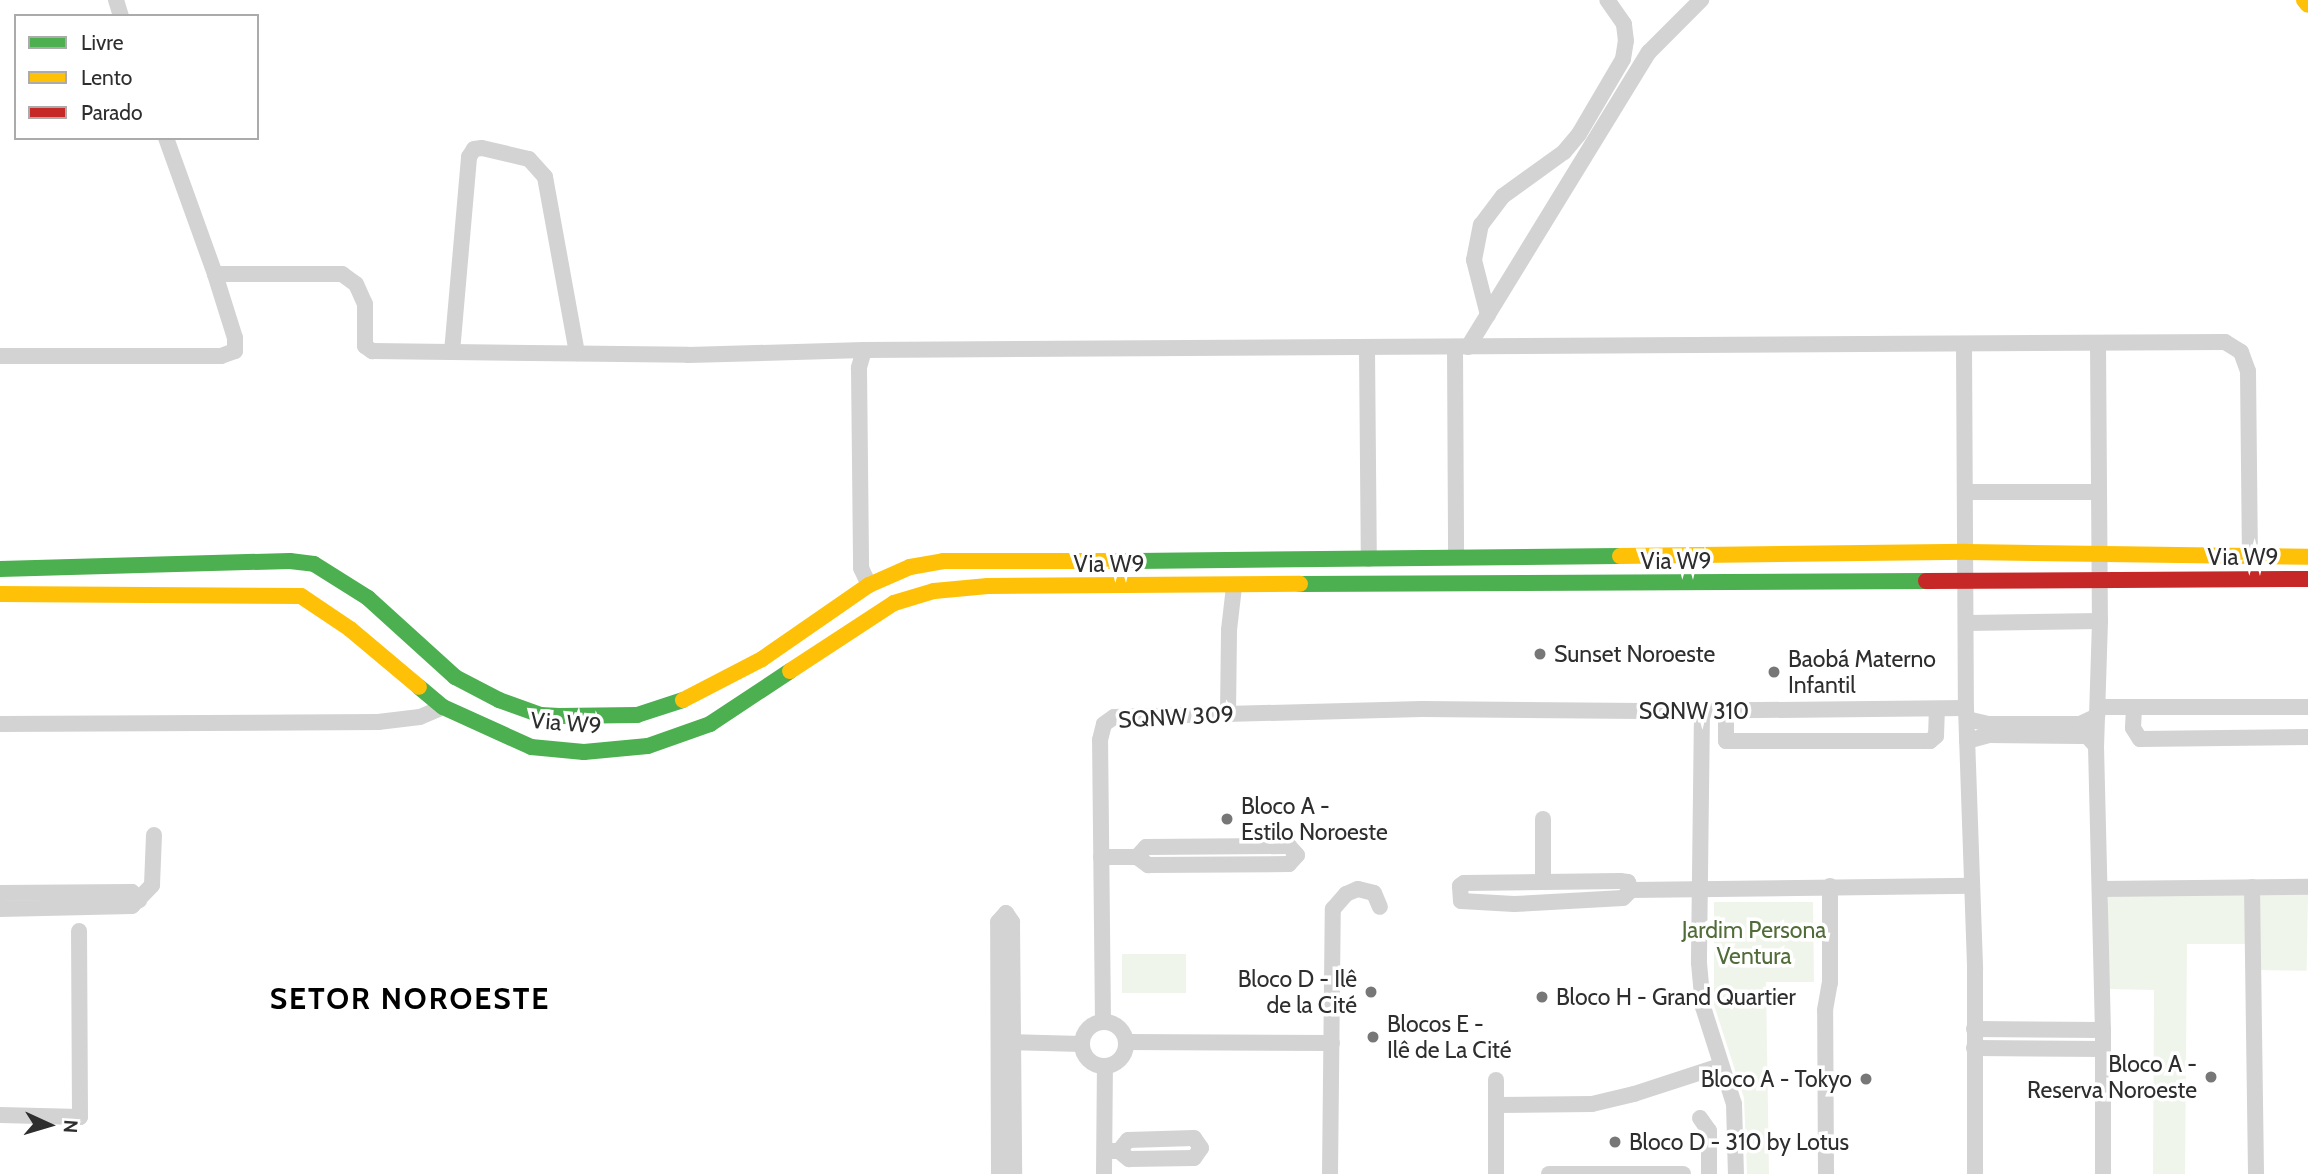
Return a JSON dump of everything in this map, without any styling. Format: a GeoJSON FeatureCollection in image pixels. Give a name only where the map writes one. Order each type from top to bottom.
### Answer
{"type":"FeatureCollection","features":[{"type":"Feature","properties":{"kind":"main road"},"geometry":{"type":"LineString","coordinates":[[2304,0],[2308,5]]}},
{"type":"Feature","properties":{"kind":"main road","name":"Via W9"},"geometry":{"type":"LineString","coordinates":[[0,569],[290,561],[314,564],[368,598],[455,677],[499,700],[541,715],[559,716],[637,715],[680,702],[762,659],[869,585],[910,567],[943,561],[1230,561],[1967,552],[2308,556]]}},
{"type":"Feature","properties":{"kind":"main road"},"geometry":{"type":"LineString","coordinates":[[1230,561],[1234,587]]}},
{"type":"Feature","properties":{"kind":"main road","name":"Via W9"},"geometry":{"type":"LineString","coordinates":[[0,594],[274,593],[301,596],[350,629],[443,707],[531,747],[584,752],[648,746],[710,724],[894,603],[934,591],[988,586],[1234,587],[2308,579]]}},
{"type":"Feature","properties":{"kind":"street"},"geometry":{"type":"LineString","coordinates":[[1488,315],[1474,260],[1481,225],[1503,196],[1564,152],[1579,134],[1623,59],[1626,41],[1624,24],[1607,0]]}},
{"type":"Feature","properties":{"kind":"street"},"geometry":{"type":"LineString","coordinates":[[1456,558],[1462,347],[1488,315],[1649,52],[1701,0]]}},
{"type":"Feature","properties":{"kind":"street"},"geometry":{"type":"LineString","coordinates":[[0,356],[221,356],[235,351],[235,338],[215,275],[167,140]]}},
{"type":"Feature","properties":{"kind":"street"},"geometry":{"type":"LineString","coordinates":[[452,352],[469,157],[474,149],[482,148],[529,159],[545,177],[577,354]]}},
{"type":"Feature","properties":{"kind":"street"},"geometry":{"type":"LineString","coordinates":[[215,275],[342,274],[356,284],[365,304],[365,346],[372,351],[688,355],[864,350],[2225,342],[2241,352],[2248,371],[2250,556]]}},
{"type":"Feature","properties":{"kind":"street"},"geometry":{"type":"LineString","coordinates":[[1964,344],[1966,714],[1972,886],[1975,1174]]}},
{"type":"Feature","properties":{"kind":"street"},"geometry":{"type":"LineString","coordinates":[[2098,344],[2100,621],[2096,746],[2104,1030],[2103,1174]]}},
{"type":"Feature","properties":{"kind":"street"},"geometry":{"type":"LineString","coordinates":[[1367,349],[1369,559]]}},
{"type":"Feature","properties":{"kind":"street"},"geometry":{"type":"LineString","coordinates":[[864,350],[859,368],[861,568],[869,585]]}},
{"type":"Feature","properties":{"kind":"street"},"geometry":{"type":"LineString","coordinates":[[1966,492],[2098,492]]}},
{"type":"Feature","properties":{"kind":"street"},"geometry":{"type":"LineString","coordinates":[[1228,714],[1229,630],[1234,587]]}},
{"type":"Feature","properties":{"kind":"street"},"geometry":{"type":"LineString","coordinates":[[1967,623],[2100,621]]}},
{"type":"Feature","properties":{"kind":"street"},"geometry":{"type":"LineString","coordinates":[[0,724],[378,722],[420,717],[443,707]]}},
{"type":"Feature","properties":{"kind":"street","name":"SQNW 310"},"geometry":{"type":"LineString","coordinates":[[1422,709],[1937,710],[1966,714],[1988,724],[2080,724],[2097,712],[2134,708],[2308,707]]}},
{"type":"Feature","properties":{"kind":"street"},"geometry":{"type":"LineString","coordinates":[[2134,708],[2133,727],[2140,739],[2308,737]]}},
{"type":"Feature","properties":{"kind":"street","name":"SQNW 309"},"geometry":{"type":"LineString","coordinates":[[1103,1022],[1100,740],[1104,724],[1114,718],[1422,709]]}},
{"type":"Feature","properties":{"kind":"street"},"geometry":{"type":"LineString","coordinates":[[1726,711],[1726,741],[1930,741],[1936,736],[1937,710]]}},
{"type":"Feature","properties":{"kind":"street"},"geometry":{"type":"LineString","coordinates":[[1702,711],[1699,963],[1703,1007],[1734,1104],[1736,1174]]}},
{"type":"Feature","properties":{"kind":"street"},"geometry":{"type":"LineString","coordinates":[[1967,741],[1989,735],[2087,736],[2096,746]]}},
{"type":"Feature","properties":{"kind":"street"},"geometry":{"type":"LineString","coordinates":[[1542,819],[1543,881]]}},
{"type":"Feature","properties":{"kind":"street"},"geometry":{"type":"LineString","coordinates":[[0,909],[132,906],[152,885],[154,835]]}},
{"type":"Feature","properties":{"kind":"street"},"geometry":{"type":"LineString","coordinates":[[1101,857],[1137,857],[1148,865],[1289,864],[1297,855],[1289,846],[1146,847],[1137,857]]}},
{"type":"Feature","properties":{"kind":"street"},"geometry":{"type":"LineString","coordinates":[[1631,890],[1628,882],[1620,881],[1464,883],[1460,886],[1461,901],[1514,904],[1623,898],[1631,890],[1972,886]]}},
{"type":"Feature","properties":{"kind":"street"},"geometry":{"type":"LineString","coordinates":[[1826,1174],[1825,1010],[1830,984],[1830,886]]}},
{"type":"Feature","properties":{"kind":"street"},"geometry":{"type":"LineString","coordinates":[[2252,887],[2256,1174]]}},
{"type":"Feature","properties":{"kind":"street"},"geometry":{"type":"LineString","coordinates":[[2101,889],[2308,887]]}},
{"type":"Feature","properties":{"kind":"street"},"geometry":{"type":"LineString","coordinates":[[1330,1174],[1333,909],[1346,894],[1358,889],[1374,893],[1380,907]]}},
{"type":"Feature","properties":{"kind":"street"},"geometry":{"type":"LineString","coordinates":[[0,893],[132,892],[139,900]]}},
{"type":"Feature","properties":{"kind":"street"},"geometry":{"type":"LineString","coordinates":[[999,1174],[1006,1042],[1012,922],[1006,913],[998,922],[1006,1042],[1014,1174]]}},
{"type":"Feature","properties":{"kind":"street"},"geometry":{"type":"LineString","coordinates":[[0,1115],[80,1117],[79,931]]}},
{"type":"Feature","properties":{"kind":"street"},"geometry":{"type":"LineString","coordinates":[[1103,1022],[1119,1027],[1126,1042],[1118,1062],[1105,1067],[1088,1060],[1082,1044],[1087,1030],[1103,1022]]}},
{"type":"Feature","properties":{"kind":"street"},"geometry":{"type":"LineString","coordinates":[[1974,1029],[2104,1030]]}},
{"type":"Feature","properties":{"kind":"street"},"geometry":{"type":"LineString","coordinates":[[1006,1042],[1082,1044]]}},
{"type":"Feature","properties":{"kind":"street"},"geometry":{"type":"LineString","coordinates":[[1126,1042],[1332,1043]]}},
{"type":"Feature","properties":{"kind":"street"},"geometry":{"type":"LineString","coordinates":[[1974,1048],[2103,1049]]}},
{"type":"Feature","properties":{"kind":"street"},"geometry":{"type":"LineString","coordinates":[[1496,1105],[1592,1104],[1634,1094],[1720,1066]]}},
{"type":"Feature","properties":{"kind":"street"},"geometry":{"type":"LineString","coordinates":[[1104,1174],[1112,1151],[1105,1067]]}},
{"type":"Feature","properties":{"kind":"street"},"geometry":{"type":"LineString","coordinates":[[1496,1080],[1496,1174]]}},
{"type":"Feature","properties":{"kind":"street"},"geometry":{"type":"LineString","coordinates":[[1700,1118],[1709,1131],[1709,1174]]}},
{"type":"Feature","properties":{"kind":"street"},"geometry":{"type":"LineString","coordinates":[[1549,1174],[1683,1174]]}},
{"type":"Feature","properties":{"kind":"green space"},"geometry":{"type":"Polygon","coordinates":[[[2246,891],[2247,944],[2187,944],[2185,1174],[2153,1174],[2154,990],[2108,989],[2108,893],[2246,891]]]}},
{"type":"Feature","properties":{"kind":"green space"},"geometry":{"type":"Polygon","coordinates":[[[2259,892],[2308,893],[2307,971],[2258,970],[2259,892]]]}},
{"type":"Feature","properties":{"kind":"green space","name":"Jardim Persona Ventura"},"geometry":{"type":"Polygon","coordinates":[[[1714,902],[1813,902],[1814,982],[1766,982],[1769,1174],[1747,1174],[1744,1098],[1714,1005],[1714,902]]]}},
{"type":"Feature","properties":{"kind":"green space"},"geometry":{"type":"Polygon","coordinates":[[[1122,954],[1186,954],[1186,993],[1122,993],[1122,954]]]}},
{"type":"Feature","properties":{"kind":"traffic: fast"},"geometry":{"type":"LineString","coordinates":[[1135,561],[1620,556]]}},
{"type":"Feature","properties":{"kind":"traffic: fast"},"geometry":{"type":"LineString","coordinates":[[0,569],[290,561],[314,564],[368,598],[455,677],[499,700],[541,715],[559,716],[637,715],[683,700]]}},
{"type":"Feature","properties":{"kind":"traffic: fast"},"geometry":{"type":"LineString","coordinates":[[1300,584],[1926,581]]}},
{"type":"Feature","properties":{"kind":"traffic: fast"},"geometry":{"type":"LineString","coordinates":[[419,687],[443,707],[531,747],[584,752],[648,746],[710,724],[790,671]]}},
{"type":"Feature","properties":{"kind":"traffic: slow"},"geometry":{"type":"LineString","coordinates":[[2304,0],[2308,5]]}},
{"type":"Feature","properties":{"kind":"traffic: slow"},"geometry":{"type":"LineString","coordinates":[[1620,556],[1967,552],[2308,557]]}},
{"type":"Feature","properties":{"kind":"traffic: slow"},"geometry":{"type":"LineString","coordinates":[[683,700],[762,659],[869,585],[910,567],[943,561],[1135,561]]}},
{"type":"Feature","properties":{"kind":"traffic: slow"},"geometry":{"type":"LineString","coordinates":[[790,671],[894,603],[934,591],[988,586],[1300,584]]}},
{"type":"Feature","properties":{"kind":"traffic: slow"},"geometry":{"type":"LineString","coordinates":[[0,594],[301,596],[350,629],[419,687]]}},
{"type":"Feature","properties":{"kind":"traffic: jam"},"geometry":{"type":"LineString","coordinates":[[1926,581],[2308,579]]}},
{"type":"Feature","properties":{"kind":"place","name":"Sunset Noroeste"},"geometry":{"type":"Point","coordinates":[1540,654]}},
{"type":"Feature","properties":{"kind":"place","name":"Baobá Materno Infantil"},"geometry":{"type":"Point","coordinates":[1774,672]}},
{"type":"Feature","properties":{"kind":"place","name":"Bloco A - Estilo Noroeste"},"geometry":{"type":"Point","coordinates":[1227,819]}},
{"type":"Feature","properties":{"kind":"place","name":"Bloco D - Ilê de la Cité"},"geometry":{"type":"Point","coordinates":[1371,992]}},
{"type":"Feature","properties":{"kind":"place","name":"Bloco H - Grand Quartier"},"geometry":{"type":"Point","coordinates":[1542,997]}},
{"type":"Feature","properties":{"kind":"place","name":"Blocos E - Ilê de La Cité"},"geometry":{"type":"Point","coordinates":[1373,1037]}},
{"type":"Feature","properties":{"kind":"place","name":"Bloco A - Reserva Noroeste"},"geometry":{"type":"Point","coordinates":[2211,1077]}},
{"type":"Feature","properties":{"kind":"place","name":"Bloco A - Tokyo"},"geometry":{"type":"Point","coordinates":[1866,1079]}},
{"type":"Feature","properties":{"kind":"place","name":"Bloco D - 310 by Lotus"},"geometry":{"type":"Point","coordinates":[1615,1142]}},
{"type":"Feature","properties":{"kind":"district","name":"SETOR NOROESTE"},"geometry":{"type":"Point","coordinates":[410,999]}}]}
